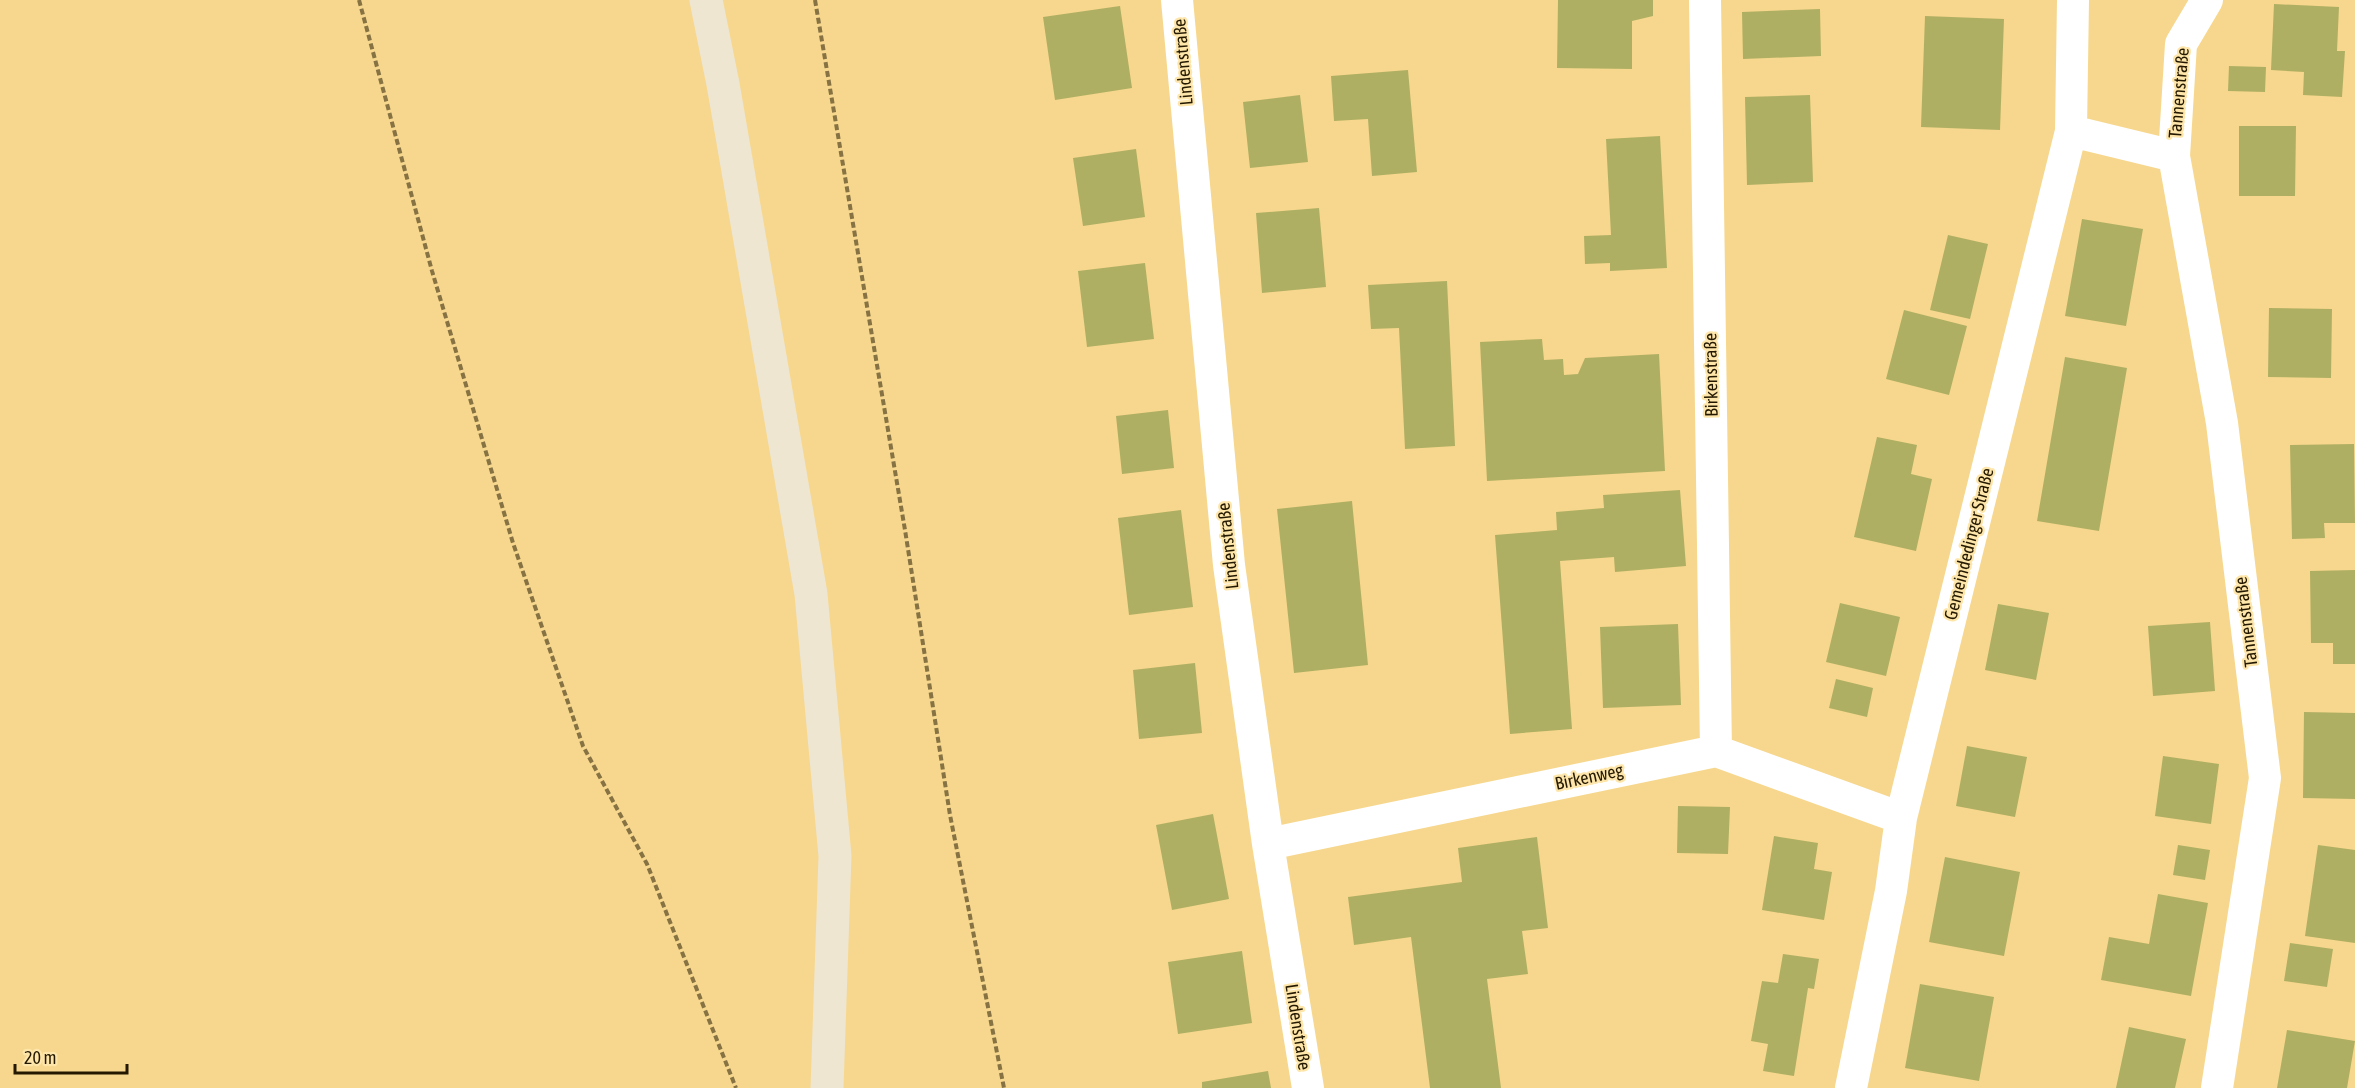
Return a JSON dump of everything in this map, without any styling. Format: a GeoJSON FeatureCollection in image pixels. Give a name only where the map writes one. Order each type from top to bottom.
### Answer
{"type":"FeatureCollection","features":[{"type":"Feature","properties":{"kind":"main road"},"geometry":{"type":"LineString","coordinates":[[706,0],[725,95],[811,594],[836,856],[827,1088]]}},
{"type":"Feature","properties":{"kind":"street","name":"Lindenstraße"},"geometry":{"type":"LineString","coordinates":[[1177,0],[1229,565],[1268,844],[1308,1088]]}},
{"type":"Feature","properties":{"kind":"street","name":"Birkenstraße"},"geometry":{"type":"LineString","coordinates":[[1705,0],[1716,751]]}},
{"type":"Feature","properties":{"kind":"street","name":"Gemeindedinger Straße"},"geometry":{"type":"LineString","coordinates":[[1851,1088],[1891,891],[1901,818],[2071,130],[2073,0]]}},
{"type":"Feature","properties":{"kind":"street","name":"Tannenstraße"},"geometry":{"type":"LineString","coordinates":[[2207,0],[2181,44],[2174,156],[2222,423],[2265,778],[2217,1088]]}},
{"type":"Feature","properties":{"kind":"street","name":"Tannenstraße"},"geometry":{"type":"LineString","coordinates":[[2071,130],[2174,156]]}},
{"type":"Feature","properties":{"kind":"street","name":"Birkenweg"},"geometry":{"type":"LineString","coordinates":[[1268,844],[1716,751]]}},
{"type":"Feature","properties":{"kind":"street"},"geometry":{"type":"LineString","coordinates":[[1716,751],[1901,818]]}},
{"type":"Feature","properties":{"kind":"path"},"geometry":{"type":"LineString","coordinates":[[359,0],[432,271],[525,577],[583,746],[647,864],[736,1088]]}},
{"type":"Feature","properties":{"kind":"path"},"geometry":{"type":"LineString","coordinates":[[815,0],[901,507],[950,815],[1004,1088]]}},
{"type":"Feature","properties":{"kind":"building"},"geometry":{"type":"Polygon","coordinates":[[[1558,0],[1653,0],[1653,16],[1632,21],[1632,69],[1557,68],[1558,0]]]}},
{"type":"Feature","properties":{"kind":"building"},"geometry":{"type":"Polygon","coordinates":[[[2274,4],[2339,7],[2337,51],[2345,51],[2342,97],[2303,95],[2304,72],[2271,70],[2274,4]]]}},
{"type":"Feature","properties":{"kind":"building"},"geometry":{"type":"Polygon","coordinates":[[[1120,6],[1132,88],[1055,100],[1043,17],[1120,6]]]}},
{"type":"Feature","properties":{"kind":"building"},"geometry":{"type":"Polygon","coordinates":[[[1820,9],[1821,56],[1743,59],[1742,12],[1820,9]]]}},
{"type":"Feature","properties":{"kind":"building"},"geometry":{"type":"Polygon","coordinates":[[[1925,16],[2004,19],[2000,130],[1921,127],[1925,16]]]}},
{"type":"Feature","properties":{"kind":"building"},"geometry":{"type":"Polygon","coordinates":[[[2229,66],[2266,67],[2265,92],[2228,91],[2229,66]]]}},
{"type":"Feature","properties":{"kind":"building"},"geometry":{"type":"Polygon","coordinates":[[[1408,70],[1417,172],[1372,176],[1368,119],[1334,121],[1331,76],[1408,70]]]}},
{"type":"Feature","properties":{"kind":"building"},"geometry":{"type":"Polygon","coordinates":[[[1300,95],[1308,162],[1250,168],[1243,102],[1300,95]]]}},
{"type":"Feature","properties":{"kind":"building"},"geometry":{"type":"Polygon","coordinates":[[[1810,95],[1813,182],[1747,185],[1745,97],[1810,95]]]}},
{"type":"Feature","properties":{"kind":"building"},"geometry":{"type":"Polygon","coordinates":[[[2239,126],[2296,126],[2295,196],[2239,196],[2239,126]]]}},
{"type":"Feature","properties":{"kind":"building"},"geometry":{"type":"Polygon","coordinates":[[[1660,136],[1667,268],[1610,271],[1610,263],[1585,264],[1584,236],[1611,235],[1606,139],[1660,136]]]}},
{"type":"Feature","properties":{"kind":"building"},"geometry":{"type":"Polygon","coordinates":[[[1136,149],[1145,217],[1083,226],[1073,158],[1136,149]]]}},
{"type":"Feature","properties":{"kind":"building"},"geometry":{"type":"Polygon","coordinates":[[[1319,208],[1326,287],[1262,293],[1256,213],[1319,208]]]}},
{"type":"Feature","properties":{"kind":"building"},"geometry":{"type":"Polygon","coordinates":[[[2082,219],[2143,229],[2126,326],[2065,316],[2082,219]]]}},
{"type":"Feature","properties":{"kind":"building"},"geometry":{"type":"Polygon","coordinates":[[[1948,235],[1988,244],[1970,319],[1930,310],[1948,235]]]}},
{"type":"Feature","properties":{"kind":"building"},"geometry":{"type":"Polygon","coordinates":[[[1145,263],[1154,339],[1087,347],[1078,271],[1145,263]]]}},
{"type":"Feature","properties":{"kind":"building"},"geometry":{"type":"Polygon","coordinates":[[[1447,281],[1455,446],[1405,449],[1399,328],[1371,329],[1368,285],[1447,281]]]}},
{"type":"Feature","properties":{"kind":"building"},"geometry":{"type":"Polygon","coordinates":[[[2269,308],[2332,309],[2331,378],[2268,377],[2269,308]]]}},
{"type":"Feature","properties":{"kind":"building"},"geometry":{"type":"Polygon","coordinates":[[[1904,310],[1967,326],[1949,395],[1886,379],[1904,310]]]}},
{"type":"Feature","properties":{"kind":"building"},"geometry":{"type":"Polygon","coordinates":[[[1542,339],[1544,360],[1563,359],[1564,375],[1578,374],[1585,358],[1659,354],[1665,471],[1487,481],[1480,342],[1542,339]]]}},
{"type":"Feature","properties":{"kind":"building"},"geometry":{"type":"Polygon","coordinates":[[[2065,357],[2127,368],[2099,531],[2037,521],[2065,357]]]}},
{"type":"Feature","properties":{"kind":"building"},"geometry":{"type":"Polygon","coordinates":[[[1168,410],[1174,468],[1122,474],[1116,416],[1168,410]]]}},
{"type":"Feature","properties":{"kind":"building"},"geometry":{"type":"Polygon","coordinates":[[[1877,437],[1917,445],[1911,474],[1932,479],[1916,551],[1854,537],[1877,437]]]}},
{"type":"Feature","properties":{"kind":"building"},"geometry":{"type":"Polygon","coordinates":[[[2354,444],[2355,523],[2324,523],[2325,538],[2292,539],[2290,445],[2354,444]]]}},
{"type":"Feature","properties":{"kind":"building"},"geometry":{"type":"Polygon","coordinates":[[[1680,490],[1686,566],[1615,572],[1614,557],[1560,561],[1572,729],[1510,734],[1495,535],[1557,530],[1556,512],[1604,508],[1603,495],[1680,490]]]}},
{"type":"Feature","properties":{"kind":"building"},"geometry":{"type":"Polygon","coordinates":[[[1352,501],[1368,665],[1294,673],[1277,509],[1352,501]]]}},
{"type":"Feature","properties":{"kind":"building"},"geometry":{"type":"Polygon","coordinates":[[[1181,510],[1193,607],[1129,615],[1118,518],[1181,510]]]}},
{"type":"Feature","properties":{"kind":"building"},"geometry":{"type":"Polygon","coordinates":[[[2355,570],[2355,664],[2333,664],[2333,643],[2311,643],[2310,571],[2355,570]]]}},
{"type":"Feature","properties":{"kind":"building"},"geometry":{"type":"Polygon","coordinates":[[[1840,603],[1900,617],[1886,676],[1826,662],[1840,603]]]}},
{"type":"Feature","properties":{"kind":"building"},"geometry":{"type":"Polygon","coordinates":[[[1998,604],[2049,613],[2036,680],[1985,670],[1998,604]]]}},
{"type":"Feature","properties":{"kind":"building"},"geometry":{"type":"Polygon","coordinates":[[[2210,622],[2215,691],[2153,696],[2148,626],[2210,622]]]}},
{"type":"Feature","properties":{"kind":"building"},"geometry":{"type":"Polygon","coordinates":[[[1678,624],[1681,705],[1603,708],[1600,627],[1678,624]]]}},
{"type":"Feature","properties":{"kind":"building"},"geometry":{"type":"Polygon","coordinates":[[[1195,663],[1202,733],[1139,739],[1133,670],[1195,663]]]}},
{"type":"Feature","properties":{"kind":"building"},"geometry":{"type":"Polygon","coordinates":[[[1836,679],[1873,688],[1867,717],[1829,708],[1836,679]]]}},
{"type":"Feature","properties":{"kind":"building"},"geometry":{"type":"Polygon","coordinates":[[[2304,712],[2355,713],[2355,799],[2303,798],[2304,712]]]}},
{"type":"Feature","properties":{"kind":"building"},"geometry":{"type":"Polygon","coordinates":[[[1967,746],[2027,757],[2015,817],[1956,806],[1967,746]]]}},
{"type":"Feature","properties":{"kind":"building"},"geometry":{"type":"Polygon","coordinates":[[[2163,756],[2219,764],[2211,824],[2155,816],[2163,756]]]}},
{"type":"Feature","properties":{"kind":"building"},"geometry":{"type":"Polygon","coordinates":[[[1678,806],[1730,807],[1728,854],[1677,853],[1678,806]]]}},
{"type":"Feature","properties":{"kind":"building"},"geometry":{"type":"Polygon","coordinates":[[[1213,814],[1229,899],[1172,910],[1156,825],[1213,814]]]}},
{"type":"Feature","properties":{"kind":"building"},"geometry":{"type":"Polygon","coordinates":[[[1774,836],[1818,843],[1814,869],[1832,872],[1824,920],[1762,910],[1774,836]]]}},
{"type":"Feature","properties":{"kind":"building"},"geometry":{"type":"Polygon","coordinates":[[[1537,837],[1548,928],[1522,931],[1528,974],[1487,979],[1501,1088],[1430,1088],[1411,937],[1354,945],[1348,897],[1462,882],[1458,848],[1537,837]]]}},
{"type":"Feature","properties":{"kind":"building"},"geometry":{"type":"Polygon","coordinates":[[[2178,845],[2210,850],[2205,880],[2173,875],[2178,845]]]}},
{"type":"Feature","properties":{"kind":"building"},"geometry":{"type":"Polygon","coordinates":[[[2318,845],[2355,850],[2355,943],[2305,936],[2318,845]]]}},
{"type":"Feature","properties":{"kind":"building"},"geometry":{"type":"Polygon","coordinates":[[[1945,857],[2020,872],[2004,956],[1929,942],[1945,857]]]}},
{"type":"Feature","properties":{"kind":"building"},"geometry":{"type":"Polygon","coordinates":[[[2158,894],[2208,903],[2191,996],[2101,980],[2109,937],[2149,944],[2158,894]]]}},
{"type":"Feature","properties":{"kind":"building"},"geometry":{"type":"Polygon","coordinates":[[[2290,943],[2333,949],[2327,987],[2284,981],[2290,943]]]}},
{"type":"Feature","properties":{"kind":"building"},"geometry":{"type":"Polygon","coordinates":[[[1242,951],[1252,1023],[1178,1034],[1168,962],[1242,951]]]}},
{"type":"Feature","properties":{"kind":"building"},"geometry":{"type":"Polygon","coordinates":[[[1783,954],[1819,959],[1814,989],[1808,988],[1794,1076],[1763,1071],[1768,1044],[1751,1041],[1762,981],[1778,983],[1783,954]]]}},
{"type":"Feature","properties":{"kind":"building"},"geometry":{"type":"Polygon","coordinates":[[[1920,984],[1994,997],[1979,1081],[1905,1068],[1920,984]]]}},
{"type":"Feature","properties":{"kind":"building"},"geometry":{"type":"Polygon","coordinates":[[[2129,1027],[2186,1039],[2175,1088],[2116,1088],[2129,1027]]]}},
{"type":"Feature","properties":{"kind":"building"},"geometry":{"type":"Polygon","coordinates":[[[2287,1030],[2355,1041],[2347,1088],[2277,1088],[2287,1030]]]}},
{"type":"Feature","properties":{"kind":"building"},"geometry":{"type":"Polygon","coordinates":[[[1268,1071],[1271,1088],[1202,1088],[1202,1082],[1268,1071]]]}}]}
